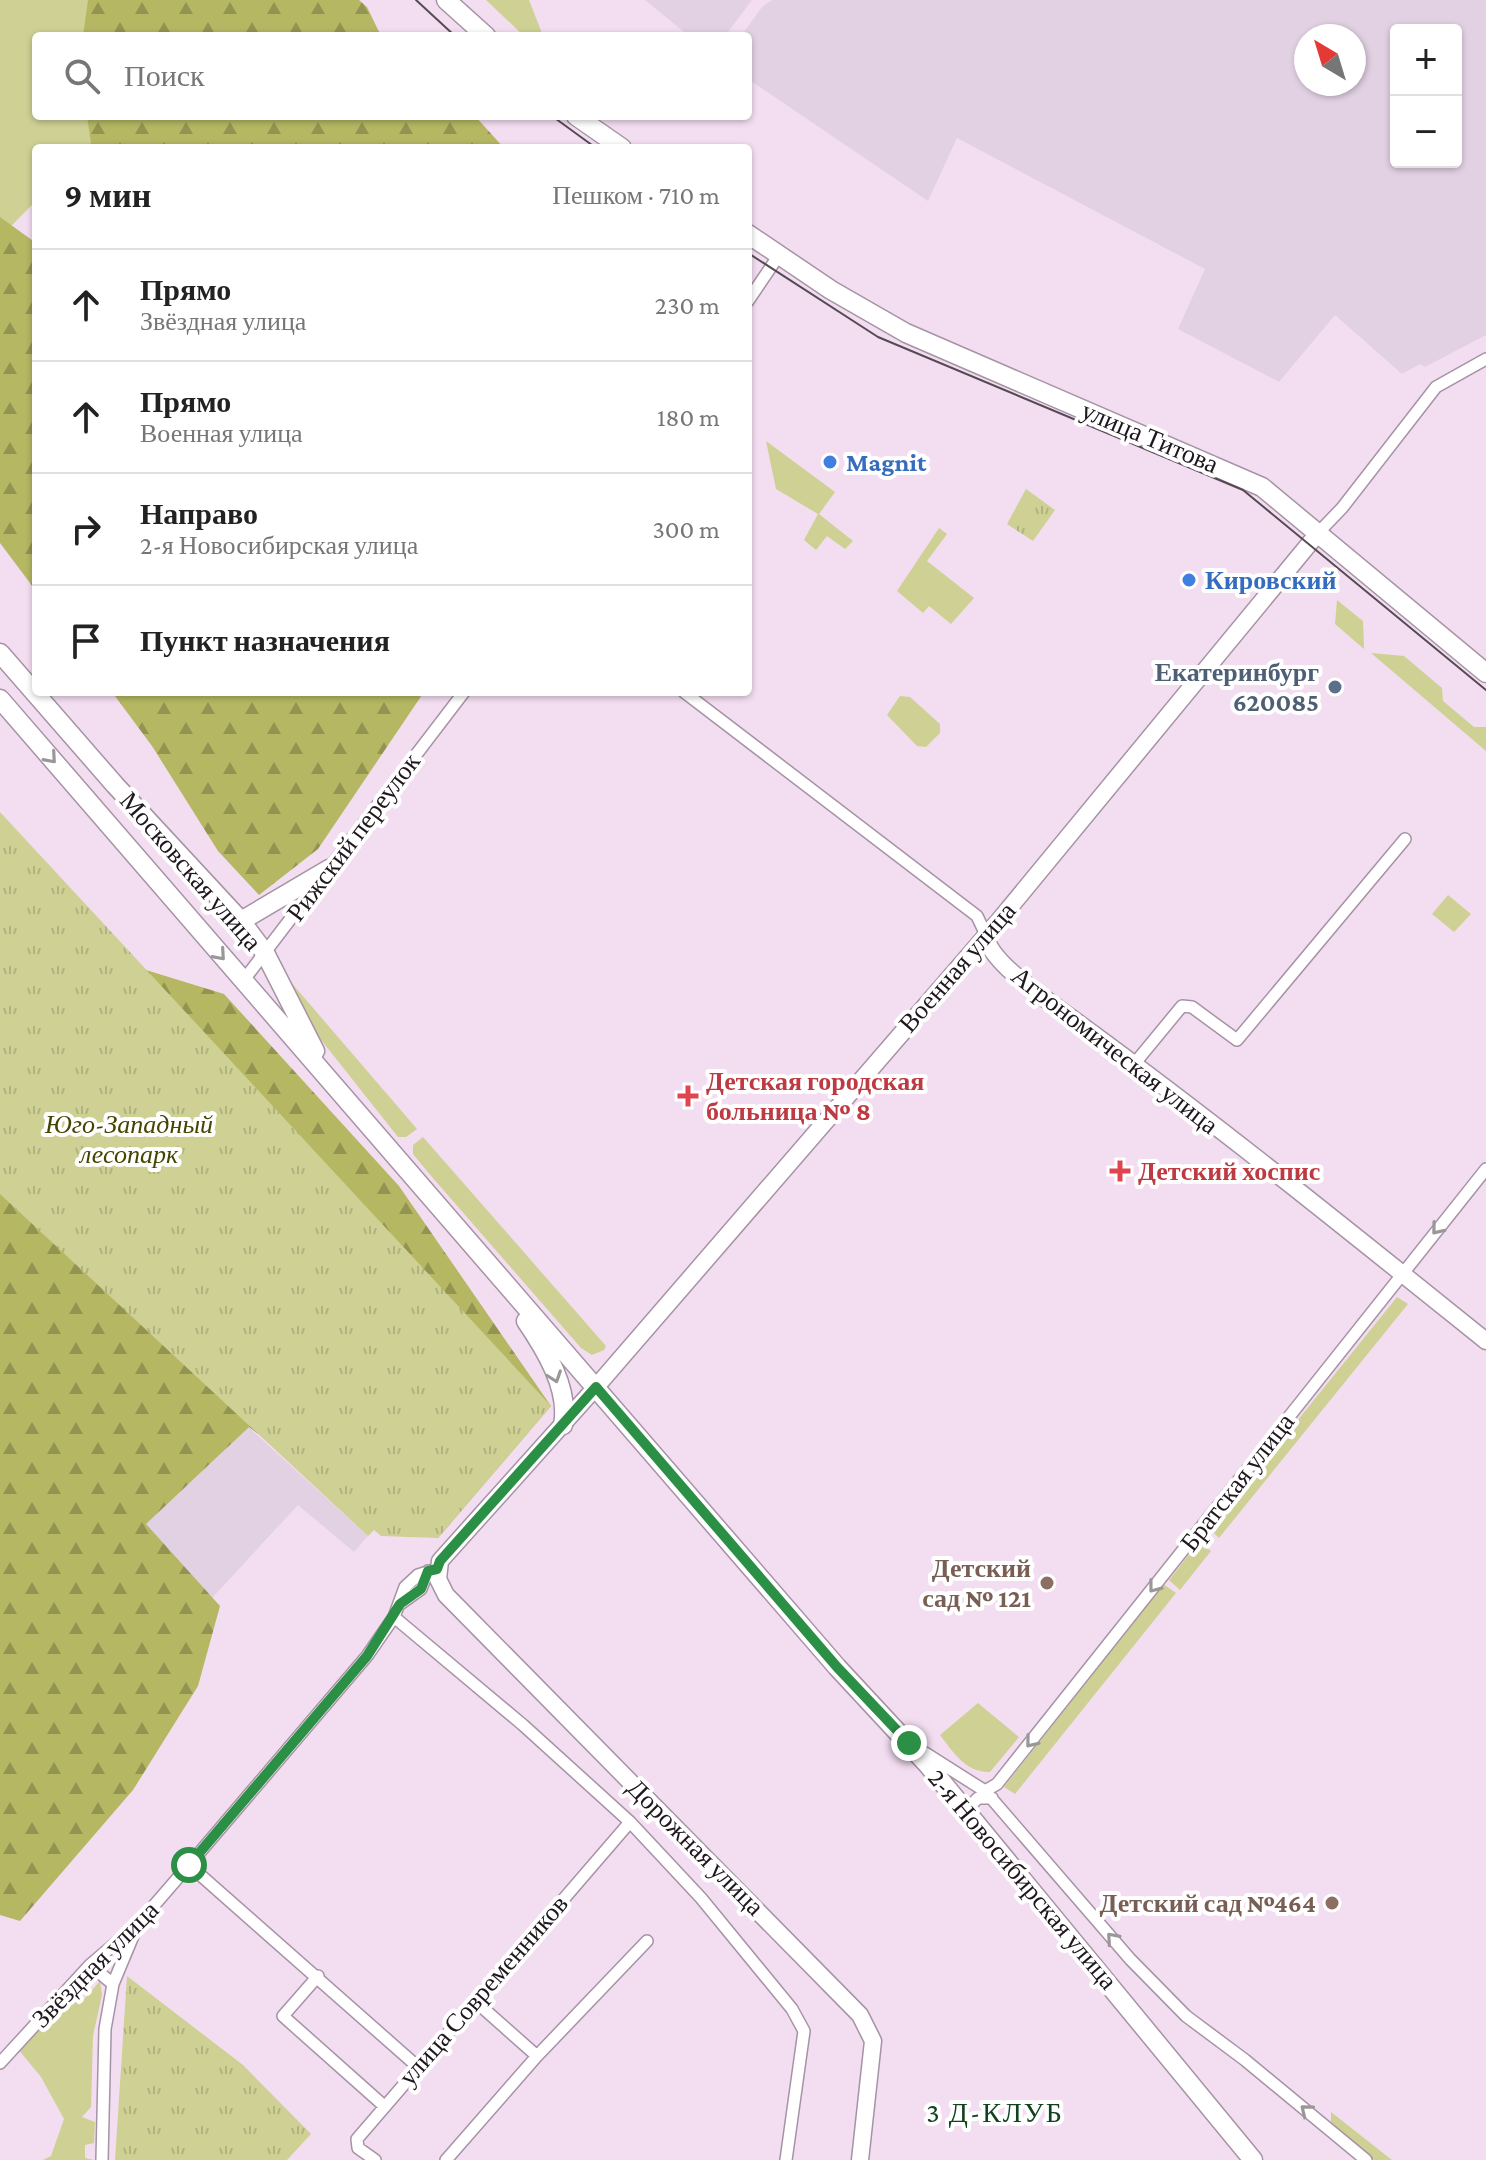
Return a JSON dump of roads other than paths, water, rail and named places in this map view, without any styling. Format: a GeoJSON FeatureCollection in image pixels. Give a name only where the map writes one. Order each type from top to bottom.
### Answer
{"type":"FeatureCollection","features":[{"type":"Feature","properties":{"kind":"main road"},"geometry":{"type":"LineString","coordinates":[[450,1],[482,32]]}},
{"type":"Feature","properties":{"kind":"main road"},"geometry":{"type":"LineString","coordinates":[[582,120],[616,144]]}},
{"type":"Feature","properties":{"kind":"main road","name":"улица Титова"},"geometry":{"type":"LineString","coordinates":[[752,237],[906,333],[1262,487],[1486,673]]}},
{"type":"Feature","properties":{"kind":"main road","name":"Московская улица"},"geometry":{"type":"LineString","coordinates":[[0,653],[32,690]]}},
{"type":"Feature","properties":{"kind":"main road","name":"Московская улица"},"geometry":{"type":"LineString","coordinates":[[37,696],[241,921],[265,953],[299,1024],[355,1109]]}},
{"type":"Feature","properties":{"kind":"main road","name":"Московская улица"},"geometry":{"type":"LineString","coordinates":[[0,699],[596,1387]]}},
{"type":"Feature","properties":{"kind":"main road"},"geometry":{"type":"LineString","coordinates":[[241,921],[329,869]]}},
{"type":"Feature","properties":{"kind":"main road"},"geometry":{"type":"LineString","coordinates":[[506,1284],[510,1299],[546,1350],[565,1403],[563,1425]]}},
{"type":"Feature","properties":{"kind":"main road","name":"2-я Новосибирская улица"},"geometry":{"type":"LineString","coordinates":[[596,1387],[837,1667],[909,1743],[966,1810],[1253,2160]]}},
{"type":"Feature","properties":{"kind":"street"},"geometry":{"type":"LineString","coordinates":[[752,295],[779,255]]}},
{"type":"Feature","properties":{"kind":"street"},"geometry":{"type":"LineString","coordinates":[[1319,532],[1342,508],[1436,387],[1486,359]]}},
{"type":"Feature","properties":{"kind":"street","name":"Военная улица"},"geometry":{"type":"LineString","coordinates":[[405,1587],[432,1570],[596,1387],[986,935],[1319,532]]}},
{"type":"Feature","properties":{"kind":"street","name":"Рижский переулок"},"geometry":{"type":"LineString","coordinates":[[243,981],[461,696]]}},
{"type":"Feature","properties":{"kind":"street","name":"Агрономическая улица"},"geometry":{"type":"LineString","coordinates":[[689,696],[977,916],[986,935],[986,945],[994,956],[1135,1063],[1486,1341]]}},
{"type":"Feature","properties":{"kind":"street"},"geometry":{"type":"LineString","coordinates":[[1135,1063],[1182,1006],[1192,1007],[1237,1040],[1405,839]]}},
{"type":"Feature","properties":{"kind":"street","name":"Братская улица"},"geometry":{"type":"LineString","coordinates":[[966,1810],[997,1784],[1486,1169]]}},
{"type":"Feature","properties":{"kind":"street","name":"Военная улица"},"geometry":{"type":"LineString","coordinates":[[400,1604],[417,1594],[432,1570]]}},
{"type":"Feature","properties":{"kind":"street","name":"Дорожная улица"},"geometry":{"type":"LineString","coordinates":[[432,1570],[446,1595],[860,2015],[873,2041],[860,2160]]}},
{"type":"Feature","properties":{"kind":"street","name":"Звёздная улица"},"geometry":{"type":"LineString","coordinates":[[0,2063],[90,1965],[138,1924],[367,1656],[394,1617],[405,1587]]}},
{"type":"Feature","properties":{"kind":"street"},"geometry":{"type":"LineString","coordinates":[[394,1617],[523,1725],[630,1822],[764,1971],[804,2031],[786,2160]]}},
{"type":"Feature","properties":{"kind":"street"},"geometry":{"type":"LineString","coordinates":[[909,1743],[988,1794],[1130,1959],[1186,2016],[1245,2060],[1366,2160]]}},
{"type":"Feature","properties":{"kind":"street","name":"улица Современников"},"geometry":{"type":"LineString","coordinates":[[375,2160],[358,2148],[357,2139],[383,2105],[630,1822]]}},
{"type":"Feature","properties":{"kind":"street"},"geometry":{"type":"LineString","coordinates":[[189,1865],[418,2067]]}},
{"type":"Feature","properties":{"kind":"street"},"geometry":{"type":"LineString","coordinates":[[102,2160],[105,2029],[113,1984],[138,1924]]}},
{"type":"Feature","properties":{"kind":"street"},"geometry":{"type":"LineString","coordinates":[[446,2160],[537,2056],[647,1941]]}},
{"type":"Feature","properties":{"kind":"street"},"geometry":{"type":"LineString","coordinates":[[90,1965],[113,1984]]}},
{"type":"Feature","properties":{"kind":"street"},"geometry":{"type":"LineString","coordinates":[[318,1976],[283,2016],[383,2105]]}},
{"type":"Feature","properties":{"kind":"street"},"geometry":{"type":"LineString","coordinates":[[475,2001],[537,2056]]}},
{"type":"Feature","properties":{"kind":"tram line"},"geometry":{"type":"LineString","coordinates":[[416,0],[451,32]]}},
{"type":"Feature","properties":{"kind":"tram line"},"geometry":{"type":"LineString","coordinates":[[558,120],[590,144]]}},
{"type":"Feature","properties":{"kind":"tram line"},"geometry":{"type":"LineString","coordinates":[[752,256],[878,337],[1243,490],[1486,690]]}},
{"type":"Feature","properties":{"kind":"place","name":"Magnit"},"geometry":{"type":"Point","coordinates":[830,462]}},
{"type":"Feature","properties":{"kind":"place","name":"Кировский"},"geometry":{"type":"Point","coordinates":[1189,580]}},
{"type":"Feature","properties":{"kind":"place","name":"Екатеринбург 620085"},"geometry":{"type":"Point","coordinates":[1335,687]}},
{"type":"Feature","properties":{"kind":"place","name":"Детская городская больница № 8"},"geometry":{"type":"Point","coordinates":[688,1096]}},
{"type":"Feature","properties":{"kind":"place","name":"Детский хоспис"},"geometry":{"type":"Point","coordinates":[1120,1171]}},
{"type":"Feature","properties":{"kind":"place","name":"Детский сад № 121"},"geometry":{"type":"Point","coordinates":[1047,1583]}},
{"type":"Feature","properties":{"kind":"place","name":"Детский сад №464"},"geometry":{"type":"Point","coordinates":[1332,1903]}},
{"type":"Feature","properties":{"kind":"district","name":"3 Д-КЛУБ"},"geometry":{"type":"Point","coordinates":[995,2112]}},
{"type":"Feature","properties":{"kind":"park label","name":"Юго-Западный лесопарк"},"geometry":{"type":"Point","coordinates":[129,1139]}}]}
